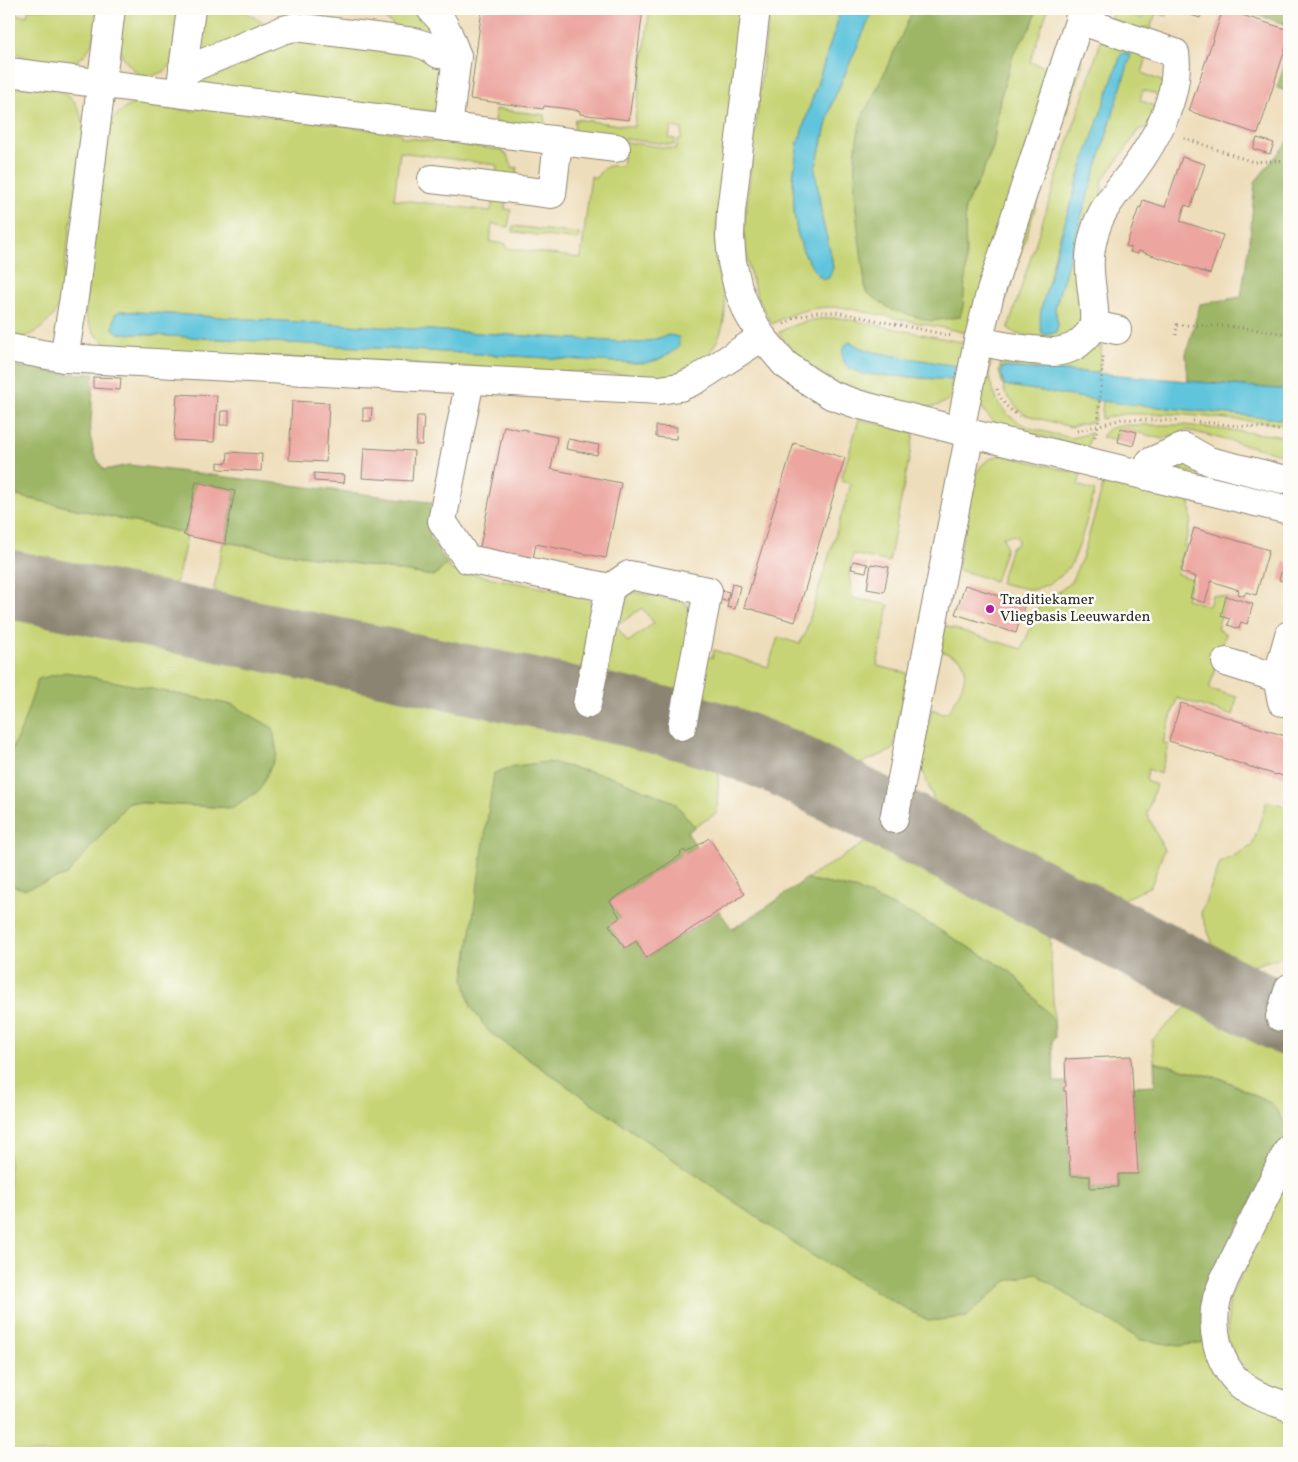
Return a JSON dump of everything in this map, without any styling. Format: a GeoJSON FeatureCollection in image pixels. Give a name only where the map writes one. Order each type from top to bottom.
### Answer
{"type":"FeatureCollection","features":[{"type":"Feature","properties":{"kind":"street"},"geometry":{"type":"LineString","coordinates":[[64,358],[74,297],[111,9]]}},
{"type":"Feature","properties":{"kind":"street"},"geometry":{"type":"LineString","coordinates":[[180,94],[191,9]]}},
{"type":"Feature","properties":{"kind":"street"},"geometry":{"type":"LineString","coordinates":[[431,9],[441,20],[457,56],[448,127]]}},
{"type":"Feature","properties":{"kind":"street"},"geometry":{"type":"LineString","coordinates":[[756,9],[731,211],[730,237],[732,262],[738,288],[748,313],[762,337],[785,364],[831,395],[857,404],[1289,510]]}},
{"type":"Feature","properties":{"kind":"street"},"geometry":{"type":"LineString","coordinates":[[894,819],[965,432],[989,344],[990,294],[1081,15],[1175,53],[1176,65],[1173,86],[1160,129],[1140,161],[1100,216],[1096,228],[1090,269],[1092,295],[1105,328],[1089,333],[1074,347],[1055,352],[989,344]]}},
{"type":"Feature","properties":{"kind":"street"},"geometry":{"type":"LineString","coordinates":[[183,67],[191,68],[283,30],[295,27],[414,42],[427,46],[439,54],[457,56]]}},
{"type":"Feature","properties":{"kind":"street"},"geometry":{"type":"LineString","coordinates":[[9,72],[616,148]]}},
{"type":"Feature","properties":{"kind":"street"},"geometry":{"type":"LineString","coordinates":[[432,179],[552,194],[558,141]]}},
{"type":"Feature","properties":{"kind":"street"},"geometry":{"type":"LineString","coordinates":[[9,348],[64,358],[651,390],[680,387],[696,380],[762,337]]}},
{"type":"Feature","properties":{"kind":"street"},"geometry":{"type":"LineString","coordinates":[[470,380],[442,522],[467,559],[610,588]]}},
{"type":"Feature","properties":{"kind":"street"},"geometry":{"type":"LineString","coordinates":[[1147,476],[1150,462],[1184,447],[1213,444],[1289,464]]}},
{"type":"Feature","properties":{"kind":"street"},"geometry":{"type":"LineString","coordinates":[[1184,447],[1209,461],[1282,479],[1289,478]]}},
{"type":"Feature","properties":{"kind":"street"},"geometry":{"type":"LineString","coordinates":[[587,704],[610,588],[629,575],[708,591],[682,726]]}},
{"type":"Feature","properties":{"kind":"street"},"geometry":{"type":"LineString","coordinates":[[1226,662],[1280,690],[1289,635]]}},
{"type":"Feature","properties":{"kind":"street"},"geometry":{"type":"LineString","coordinates":[[1280,1017],[1289,988]]}},
{"type":"Feature","properties":{"kind":"street"},"geometry":{"type":"LineString","coordinates":[[1289,1148],[1224,1280],[1218,1297],[1214,1324],[1216,1340],[1222,1358],[1230,1372],[1252,1392],[1289,1407]]}},
{"type":"Feature","properties":{"kind":"path"},"geometry":{"type":"LineString","coordinates":[[1284,24],[1289,22]]}},
{"type":"Feature","properties":{"kind":"path"},"geometry":{"type":"LineString","coordinates":[[1160,129],[1253,162],[1289,160]]}},
{"type":"Feature","properties":{"kind":"path"},"geometry":{"type":"LineString","coordinates":[[762,337],[794,318],[815,312],[836,312],[989,344],[997,392],[1007,408],[1024,420]]}},
{"type":"Feature","properties":{"kind":"path"},"geometry":{"type":"LineString","coordinates":[[1176,335],[1176,326],[1226,326],[1289,334]]}},
{"type":"Feature","properties":{"kind":"path"},"geometry":{"type":"LineString","coordinates":[[1099,410],[1102,365]]}},
{"type":"Feature","properties":{"kind":"path"},"geometry":{"type":"LineString","coordinates":[[1071,432],[1122,419],[1180,421]]}},
{"type":"Feature","properties":{"kind":"path"},"geometry":{"type":"LineString","coordinates":[[1190,421],[1289,431]]}},
{"type":"Feature","properties":{"kind":"green space"},"geometry":{"type":"Polygon","coordinates":[[[29,9],[99,9],[91,46],[83,56],[65,64],[43,64],[22,56],[14,50],[9,41],[9,14],[27,16],[29,9]]]}},
{"type":"Feature","properties":{"kind":"green space"},"geometry":{"type":"Polygon","coordinates":[[[123,9],[182,9],[171,65],[164,72],[144,76],[127,63],[119,46],[123,9]]]}},
{"type":"Feature","properties":{"kind":"green space"},"geometry":{"type":"Polygon","coordinates":[[[199,9],[241,9],[269,27],[192,59],[199,9]]]}},
{"type":"Feature","properties":{"kind":"green space"},"geometry":{"type":"Polygon","coordinates":[[[375,9],[418,10],[440,44],[405,33],[374,11],[375,9]]]}},
{"type":"Feature","properties":{"kind":"green space"},"geometry":{"type":"Polygon","coordinates":[[[650,9],[743,9],[715,241],[717,268],[725,302],[725,314],[721,332],[713,348],[701,361],[676,375],[669,377],[118,350],[101,340],[87,320],[85,313],[107,130],[118,113],[129,106],[143,103],[153,104],[160,108],[195,111],[200,107],[401,133],[401,137],[501,150],[507,155],[513,168],[517,167],[516,179],[496,176],[497,165],[400,152],[394,199],[491,211],[493,198],[506,200],[505,209],[511,210],[508,227],[492,224],[490,242],[506,244],[506,248],[581,258],[591,176],[596,178],[607,167],[622,166],[625,142],[676,149],[678,139],[681,139],[682,129],[671,127],[669,138],[675,139],[674,145],[578,133],[574,129],[575,119],[634,127],[650,9]],[[120,311],[115,314],[113,329],[119,333],[633,363],[669,335],[641,343],[120,311]]]}},
{"type":"Feature","properties":{"kind":"green space"},"geometry":{"type":"Polygon","coordinates":[[[769,9],[840,9],[798,143],[793,178],[794,212],[797,232],[803,251],[813,269],[823,280],[833,268],[822,219],[815,169],[832,103],[874,9],[913,9],[861,122],[856,156],[855,191],[866,292],[966,271],[965,207],[993,147],[1000,99],[1013,55],[1032,25],[1037,9],[1048,9],[1030,62],[1051,69],[968,333],[841,307],[805,310],[772,324],[755,290],[746,254],[744,228],[769,9]]]}},
{"type":"Feature","properties":{"kind":"green space"},"geometry":{"type":"Polygon","coordinates":[[[913,9],[1037,9],[1032,25],[1013,55],[1000,99],[993,147],[965,207],[966,271],[963,306],[960,317],[931,321],[892,310],[866,292],[856,208],[856,145],[861,120],[913,9]]]}},
{"type":"Feature","properties":{"kind":"green space"},"geometry":{"type":"Polygon","coordinates":[[[1113,9],[1136,9],[1134,15],[1142,19],[1146,9],[1170,9],[1167,16],[1156,13],[1150,29],[1145,27],[1138,30],[1110,18],[1113,9]]]}},
{"type":"Feature","properties":{"kind":"green space"},"geometry":{"type":"Polygon","coordinates":[[[1237,9],[1289,9],[1289,25],[1237,9]]]}},
{"type":"Feature","properties":{"kind":"green space"},"geometry":{"type":"Polygon","coordinates":[[[293,36],[411,50],[438,65],[442,72],[437,109],[431,112],[189,83],[293,36]]]}},
{"type":"Feature","properties":{"kind":"green space"},"geometry":{"type":"Polygon","coordinates":[[[1101,41],[1148,54],[1142,73],[1164,82],[1159,95],[1143,90],[1140,100],[1157,107],[1148,127],[1138,130],[1101,182],[1102,192],[1084,311],[1079,328],[1057,341],[1016,334],[1008,328],[1101,41]],[[1122,52],[1080,173],[1056,250],[1042,310],[1041,328],[1056,332],[1058,325],[1055,308],[1131,55],[1122,52]]]}},
{"type":"Feature","properties":{"kind":"green space"},"geometry":{"type":"Polygon","coordinates":[[[1289,49],[1289,92],[1277,88],[1289,49]]]}},
{"type":"Feature","properties":{"kind":"green space"},"geometry":{"type":"Polygon","coordinates":[[[1079,59],[1083,62],[1005,301],[1001,303],[1079,59]]]}},
{"type":"Feature","properties":{"kind":"green space"},"geometry":{"type":"Polygon","coordinates":[[[31,86],[61,92],[68,96],[78,109],[84,131],[59,307],[47,323],[36,332],[16,338],[9,336],[9,95],[17,88],[31,86]]]}},
{"type":"Feature","properties":{"kind":"green space"},"geometry":{"type":"Polygon","coordinates":[[[495,109],[545,115],[544,128],[494,122],[495,109]]]}},
{"type":"Feature","properties":{"kind":"green space"},"geometry":{"type":"Polygon","coordinates":[[[1289,140],[1289,390],[1188,381],[1186,354],[1200,304],[1241,297],[1250,237],[1255,182],[1289,140]]]}},
{"type":"Feature","properties":{"kind":"green space"},"geometry":{"type":"Polygon","coordinates":[[[513,226],[579,234],[579,240],[513,232],[513,226]]]}},
{"type":"Feature","properties":{"kind":"green space"},"geometry":{"type":"Polygon","coordinates":[[[841,318],[966,343],[961,367],[873,352],[850,342],[850,369],[863,374],[953,380],[950,386],[956,389],[942,404],[928,407],[862,391],[842,384],[817,370],[788,345],[778,333],[804,322],[841,318]]]}},
{"type":"Feature","properties":{"kind":"green space"},"geometry":{"type":"Polygon","coordinates":[[[1102,338],[1099,373],[1003,367],[1004,385],[1097,400],[1095,421],[1071,427],[1026,415],[1018,409],[1005,393],[999,372],[1002,357],[1102,338]]]}},
{"type":"Feature","properties":{"kind":"green space"},"geometry":{"type":"Polygon","coordinates":[[[992,356],[989,371],[990,382],[998,403],[1008,415],[1033,429],[1072,438],[1091,433],[1088,446],[1001,426],[991,419],[981,405],[980,388],[986,359],[992,356]]]}},
{"type":"Feature","properties":{"kind":"green space"},"geometry":{"type":"Polygon","coordinates":[[[9,365],[68,374],[94,373],[90,435],[94,454],[104,470],[129,465],[437,503],[430,538],[448,564],[433,576],[226,542],[235,491],[196,482],[184,533],[9,494],[9,365]]]}},
{"type":"Feature","properties":{"kind":"green space"},"geometry":{"type":"Polygon","coordinates":[[[1103,401],[1289,420],[1289,425],[1176,414],[1123,414],[1101,419],[1103,401]]]}},
{"type":"Feature","properties":{"kind":"green space"},"geometry":{"type":"Polygon","coordinates":[[[859,419],[914,433],[889,562],[853,554],[849,573],[852,598],[889,605],[877,666],[907,673],[893,750],[850,768],[779,733],[712,709],[699,686],[705,655],[712,658],[714,650],[768,667],[778,637],[800,644],[802,637],[804,637],[851,484],[841,481],[859,419]]]}},
{"type":"Feature","properties":{"kind":"green space"},"geometry":{"type":"Polygon","coordinates":[[[1125,425],[1184,425],[1289,437],[1289,456],[1187,430],[1162,439],[1121,428],[1118,440],[1102,437],[1108,429],[1125,425]]]}},
{"type":"Feature","properties":{"kind":"green space"},"geometry":{"type":"Polygon","coordinates":[[[1003,455],[1081,474],[1078,485],[1095,491],[1072,563],[1061,576],[1046,585],[1032,590],[1000,583],[1011,547],[1016,545],[1018,540],[1016,536],[1003,537],[1006,547],[995,581],[956,569],[976,474],[987,461],[1003,455]]]}},
{"type":"Feature","properties":{"kind":"green space"},"geometry":{"type":"Polygon","coordinates":[[[1182,462],[1289,488],[1289,497],[1180,470],[1178,465],[1182,462]]]}},
{"type":"Feature","properties":{"kind":"green space"},"geometry":{"type":"Polygon","coordinates":[[[1105,478],[1190,500],[1191,521],[1177,574],[1192,579],[1186,599],[1209,606],[1212,595],[1226,597],[1217,629],[1226,634],[1209,689],[1237,697],[1233,716],[1177,698],[1163,743],[1169,745],[1160,774],[1148,769],[1146,780],[1156,785],[1147,813],[1164,850],[1151,886],[1114,904],[939,813],[920,764],[932,709],[941,713],[948,712],[963,683],[965,671],[960,658],[941,651],[945,626],[1022,649],[1041,601],[1056,594],[1071,582],[1083,556],[1105,478]]]}},
{"type":"Feature","properties":{"kind":"green space"},"geometry":{"type":"Polygon","coordinates":[[[9,494],[184,533],[183,535],[187,536],[177,581],[161,591],[9,559],[9,494]]]}},
{"type":"Feature","properties":{"kind":"green space"},"geometry":{"type":"Polygon","coordinates":[[[226,542],[433,576],[448,564],[451,570],[585,596],[598,613],[587,664],[569,676],[224,604],[214,588],[223,543],[226,544],[226,542]]]}},
{"type":"Feature","properties":{"kind":"green space"},"geometry":{"type":"Polygon","coordinates":[[[633,592],[685,602],[695,618],[682,685],[665,696],[614,685],[604,667],[612,626],[617,627],[628,642],[654,623],[642,608],[622,622],[613,620],[617,603],[633,592]]]}},
{"type":"Feature","properties":{"kind":"green space"},"geometry":{"type":"Polygon","coordinates":[[[9,608],[572,725],[719,761],[717,813],[695,827],[674,802],[612,777],[548,762],[489,1032],[810,1254],[928,1321],[966,1317],[1007,1281],[1035,1273],[1141,1340],[1205,1342],[1289,1418],[1289,1453],[9,1453],[9,885],[25,889],[102,832],[129,802],[231,808],[21,730],[9,755],[9,608]]]}},
{"type":"Feature","properties":{"kind":"green space"},"geometry":{"type":"Polygon","coordinates":[[[66,672],[233,705],[273,728],[277,754],[259,791],[231,808],[129,802],[67,875],[25,889],[9,885],[9,755],[21,730],[38,679],[66,672]]]}},
{"type":"Feature","properties":{"kind":"green space"},"geometry":{"type":"Polygon","coordinates":[[[548,762],[612,777],[674,802],[695,827],[687,832],[696,846],[686,853],[684,851],[680,853],[681,855],[610,901],[620,918],[610,925],[625,948],[636,941],[646,958],[719,911],[732,929],[806,879],[858,890],[919,918],[1011,972],[1054,1020],[1055,1037],[1052,1040],[1054,1082],[1066,1082],[1064,1091],[1066,1091],[1070,1176],[1090,1176],[1090,1188],[1118,1187],[1118,1174],[1137,1173],[1133,1086],[1155,1085],[1154,1062],[1222,1079],[1272,1104],[1289,1129],[1214,1273],[1205,1342],[1180,1346],[1141,1340],[1035,1273],[1007,1281],[966,1317],[928,1321],[810,1254],[489,1032],[471,1007],[464,979],[494,773],[514,766],[548,762]]]}},
{"type":"Feature","properties":{"kind":"green space"},"geometry":{"type":"Polygon","coordinates":[[[1267,801],[1289,807],[1289,942],[1285,956],[1242,969],[1218,958],[1201,913],[1220,863],[1252,846],[1267,801]]]}},
{"type":"Feature","properties":{"kind":"green space"},"geometry":{"type":"Polygon","coordinates":[[[876,836],[1049,925],[1054,1020],[1011,972],[919,918],[858,890],[806,879],[876,836]]]}},
{"type":"Feature","properties":{"kind":"green space"},"geometry":{"type":"Polygon","coordinates":[[[1193,1000],[1289,1049],[1289,1129],[1272,1104],[1223,1079],[1154,1062],[1152,1040],[1193,1000]]]}},
{"type":"Feature","properties":{"kind":"green space"},"geometry":{"type":"Polygon","coordinates":[[[1289,1168],[1289,1396],[1259,1382],[1249,1373],[1233,1353],[1227,1337],[1229,1300],[1289,1168]]]}},
{"type":"Feature","properties":{"kind":"water"},"geometry":{"type":"Polygon","coordinates":[[[840,9],[874,9],[832,103],[815,169],[822,219],[833,268],[829,278],[823,280],[813,269],[803,251],[797,232],[794,212],[793,178],[798,143],[840,9]]]}},
{"type":"Feature","properties":{"kind":"water"},"geometry":{"type":"Polygon","coordinates":[[[1122,52],[1131,55],[1055,308],[1058,325],[1056,332],[1049,335],[1042,333],[1040,326],[1042,305],[1074,191],[1122,52]]]}},
{"type":"Feature","properties":{"kind":"water"},"geometry":{"type":"Polygon","coordinates":[[[120,311],[641,343],[669,335],[679,337],[679,345],[677,349],[658,360],[633,363],[119,333],[113,329],[115,314],[120,311]]]}},
{"type":"Feature","properties":{"kind":"water"},"geometry":{"type":"Polygon","coordinates":[[[850,342],[873,352],[957,366],[953,380],[863,374],[852,370],[845,363],[842,355],[844,347],[850,342]]]}},
{"type":"Feature","properties":{"kind":"water"},"geometry":{"type":"Polygon","coordinates":[[[1002,367],[1096,373],[1289,390],[1289,420],[1108,402],[1004,385],[1001,372],[1002,367]]]}},
{"type":"Feature","properties":{"kind":"building"},"geometry":{"type":"Polygon","coordinates":[[[482,9],[643,9],[629,120],[580,114],[580,111],[562,108],[544,106],[543,109],[470,99],[482,9]]]}},
{"type":"Feature","properties":{"kind":"building"},"geometry":{"type":"Polygon","coordinates":[[[1173,9],[1200,9],[1203,10],[1200,18],[1173,9]]]}},
{"type":"Feature","properties":{"kind":"building"},"geometry":{"type":"Polygon","coordinates":[[[1223,9],[1289,30],[1289,37],[1258,134],[1189,111],[1223,9]]]}},
{"type":"Feature","properties":{"kind":"building"},"geometry":{"type":"Polygon","coordinates":[[[1257,138],[1274,143],[1270,154],[1253,149],[1257,138]]]}},
{"type":"Feature","properties":{"kind":"building"},"geometry":{"type":"Polygon","coordinates":[[[1182,157],[1205,164],[1191,207],[1185,205],[1180,221],[1223,235],[1210,274],[1139,251],[1138,254],[1130,252],[1131,248],[1126,246],[1143,200],[1165,207],[1182,157]]]}},
{"type":"Feature","properties":{"kind":"building"},"geometry":{"type":"Polygon","coordinates":[[[93,377],[121,378],[120,390],[93,388],[93,377]]]}},
{"type":"Feature","properties":{"kind":"building"},"geometry":{"type":"Polygon","coordinates":[[[177,394],[217,396],[214,442],[174,440],[177,394]]]}},
{"type":"Feature","properties":{"kind":"building"},"geometry":{"type":"Polygon","coordinates":[[[292,401],[329,403],[326,462],[289,460],[292,401]]]}},
{"type":"Feature","properties":{"kind":"building"},"geometry":{"type":"Polygon","coordinates":[[[363,408],[372,408],[371,421],[363,421],[363,408]]]}},
{"type":"Feature","properties":{"kind":"building"},"geometry":{"type":"Polygon","coordinates":[[[221,411],[229,411],[229,425],[220,425],[221,411]]]}},
{"type":"Feature","properties":{"kind":"building"},"geometry":{"type":"Polygon","coordinates":[[[417,416],[424,416],[422,445],[416,445],[417,416]]]}},
{"type":"Feature","properties":{"kind":"building"},"geometry":{"type":"Polygon","coordinates":[[[504,426],[557,437],[551,469],[621,483],[606,558],[536,544],[533,558],[480,547],[504,426]]]}},
{"type":"Feature","properties":{"kind":"building"},"geometry":{"type":"Polygon","coordinates":[[[656,426],[677,427],[676,439],[656,437],[656,426]]]}},
{"type":"Feature","properties":{"kind":"building"},"geometry":{"type":"Polygon","coordinates":[[[1121,428],[1137,432],[1133,446],[1118,442],[1121,428]]]}},
{"type":"Feature","properties":{"kind":"building"},"geometry":{"type":"Polygon","coordinates":[[[568,439],[599,445],[597,455],[566,449],[568,439]]]}},
{"type":"Feature","properties":{"kind":"building"},"geometry":{"type":"Polygon","coordinates":[[[794,443],[845,458],[795,622],[744,607],[794,443]]]}},
{"type":"Feature","properties":{"kind":"building"},"geometry":{"type":"Polygon","coordinates":[[[364,448],[414,451],[412,481],[362,478],[364,448]]]}},
{"type":"Feature","properties":{"kind":"building"},"geometry":{"type":"Polygon","coordinates":[[[228,452],[262,454],[261,471],[218,469],[218,462],[227,463],[228,452]]]}},
{"type":"Feature","properties":{"kind":"building"},"geometry":{"type":"Polygon","coordinates":[[[314,473],[345,475],[344,483],[314,481],[314,473]]]}},
{"type":"Feature","properties":{"kind":"building"},"geometry":{"type":"Polygon","coordinates":[[[196,482],[235,491],[225,540],[226,544],[183,535],[186,531],[196,482]]]}},
{"type":"Feature","properties":{"kind":"building"},"geometry":{"type":"Polygon","coordinates":[[[1194,528],[1269,550],[1256,595],[1246,592],[1244,596],[1238,594],[1239,590],[1211,581],[1205,603],[1190,598],[1196,577],[1181,572],[1194,528]]]}},
{"type":"Feature","properties":{"kind":"building"},"geometry":{"type":"Polygon","coordinates":[[[853,561],[868,564],[866,572],[851,569],[853,561]]]}},
{"type":"Feature","properties":{"kind":"building"},"geometry":{"type":"Polygon","coordinates":[[[1284,562],[1289,563],[1289,583],[1279,580],[1284,562]]]}},
{"type":"Feature","properties":{"kind":"building"},"geometry":{"type":"Polygon","coordinates":[[[871,564],[889,567],[884,592],[867,589],[871,564]]]}},
{"type":"Feature","properties":{"kind":"building"},"geometry":{"type":"Polygon","coordinates":[[[732,584],[740,586],[735,609],[727,607],[732,584]]]}},
{"type":"Feature","properties":{"kind":"building"},"geometry":{"type":"Polygon","coordinates":[[[965,585],[1025,604],[1016,633],[955,614],[965,585]]]}},
{"type":"Feature","properties":{"kind":"building"},"geometry":{"type":"Polygon","coordinates":[[[721,590],[729,592],[727,601],[720,600],[721,590]]]}},
{"type":"Feature","properties":{"kind":"building"},"geometry":{"type":"Polygon","coordinates":[[[1226,596],[1253,604],[1247,624],[1241,622],[1239,629],[1228,625],[1230,619],[1221,616],[1226,596]]]}},
{"type":"Feature","properties":{"kind":"building"},"geometry":{"type":"Polygon","coordinates":[[[1181,703],[1288,737],[1289,778],[1169,741],[1181,703]]]}},
{"type":"Feature","properties":{"kind":"building"},"geometry":{"type":"Polygon","coordinates":[[[1289,787],[1289,800],[1285,798],[1289,787]]]}},
{"type":"Feature","properties":{"kind":"building"},"geometry":{"type":"Polygon","coordinates":[[[709,838],[745,894],[646,958],[636,941],[625,948],[609,925],[620,918],[610,901],[681,855],[680,853],[684,850],[686,853],[709,838]]]}},
{"type":"Feature","properties":{"kind":"building"},"geometry":{"type":"Polygon","coordinates":[[[1131,1056],[1138,1174],[1118,1174],[1118,1187],[1090,1188],[1090,1176],[1070,1176],[1066,1091],[1064,1091],[1066,1086],[1065,1059],[1131,1056]]]}},
{"type":"Feature","properties":{"kind":"taxiway"},"geometry":{"type":"LineString","coordinates":[[9,584],[636,714],[722,738],[785,763],[1289,1022]]}},
{"type":"Feature","properties":{"kind":"place","name":"Traditiekamer Vliegbasis Leeuwarden"},"geometry":{"type":"Point","coordinates":[990,609]}}]}
